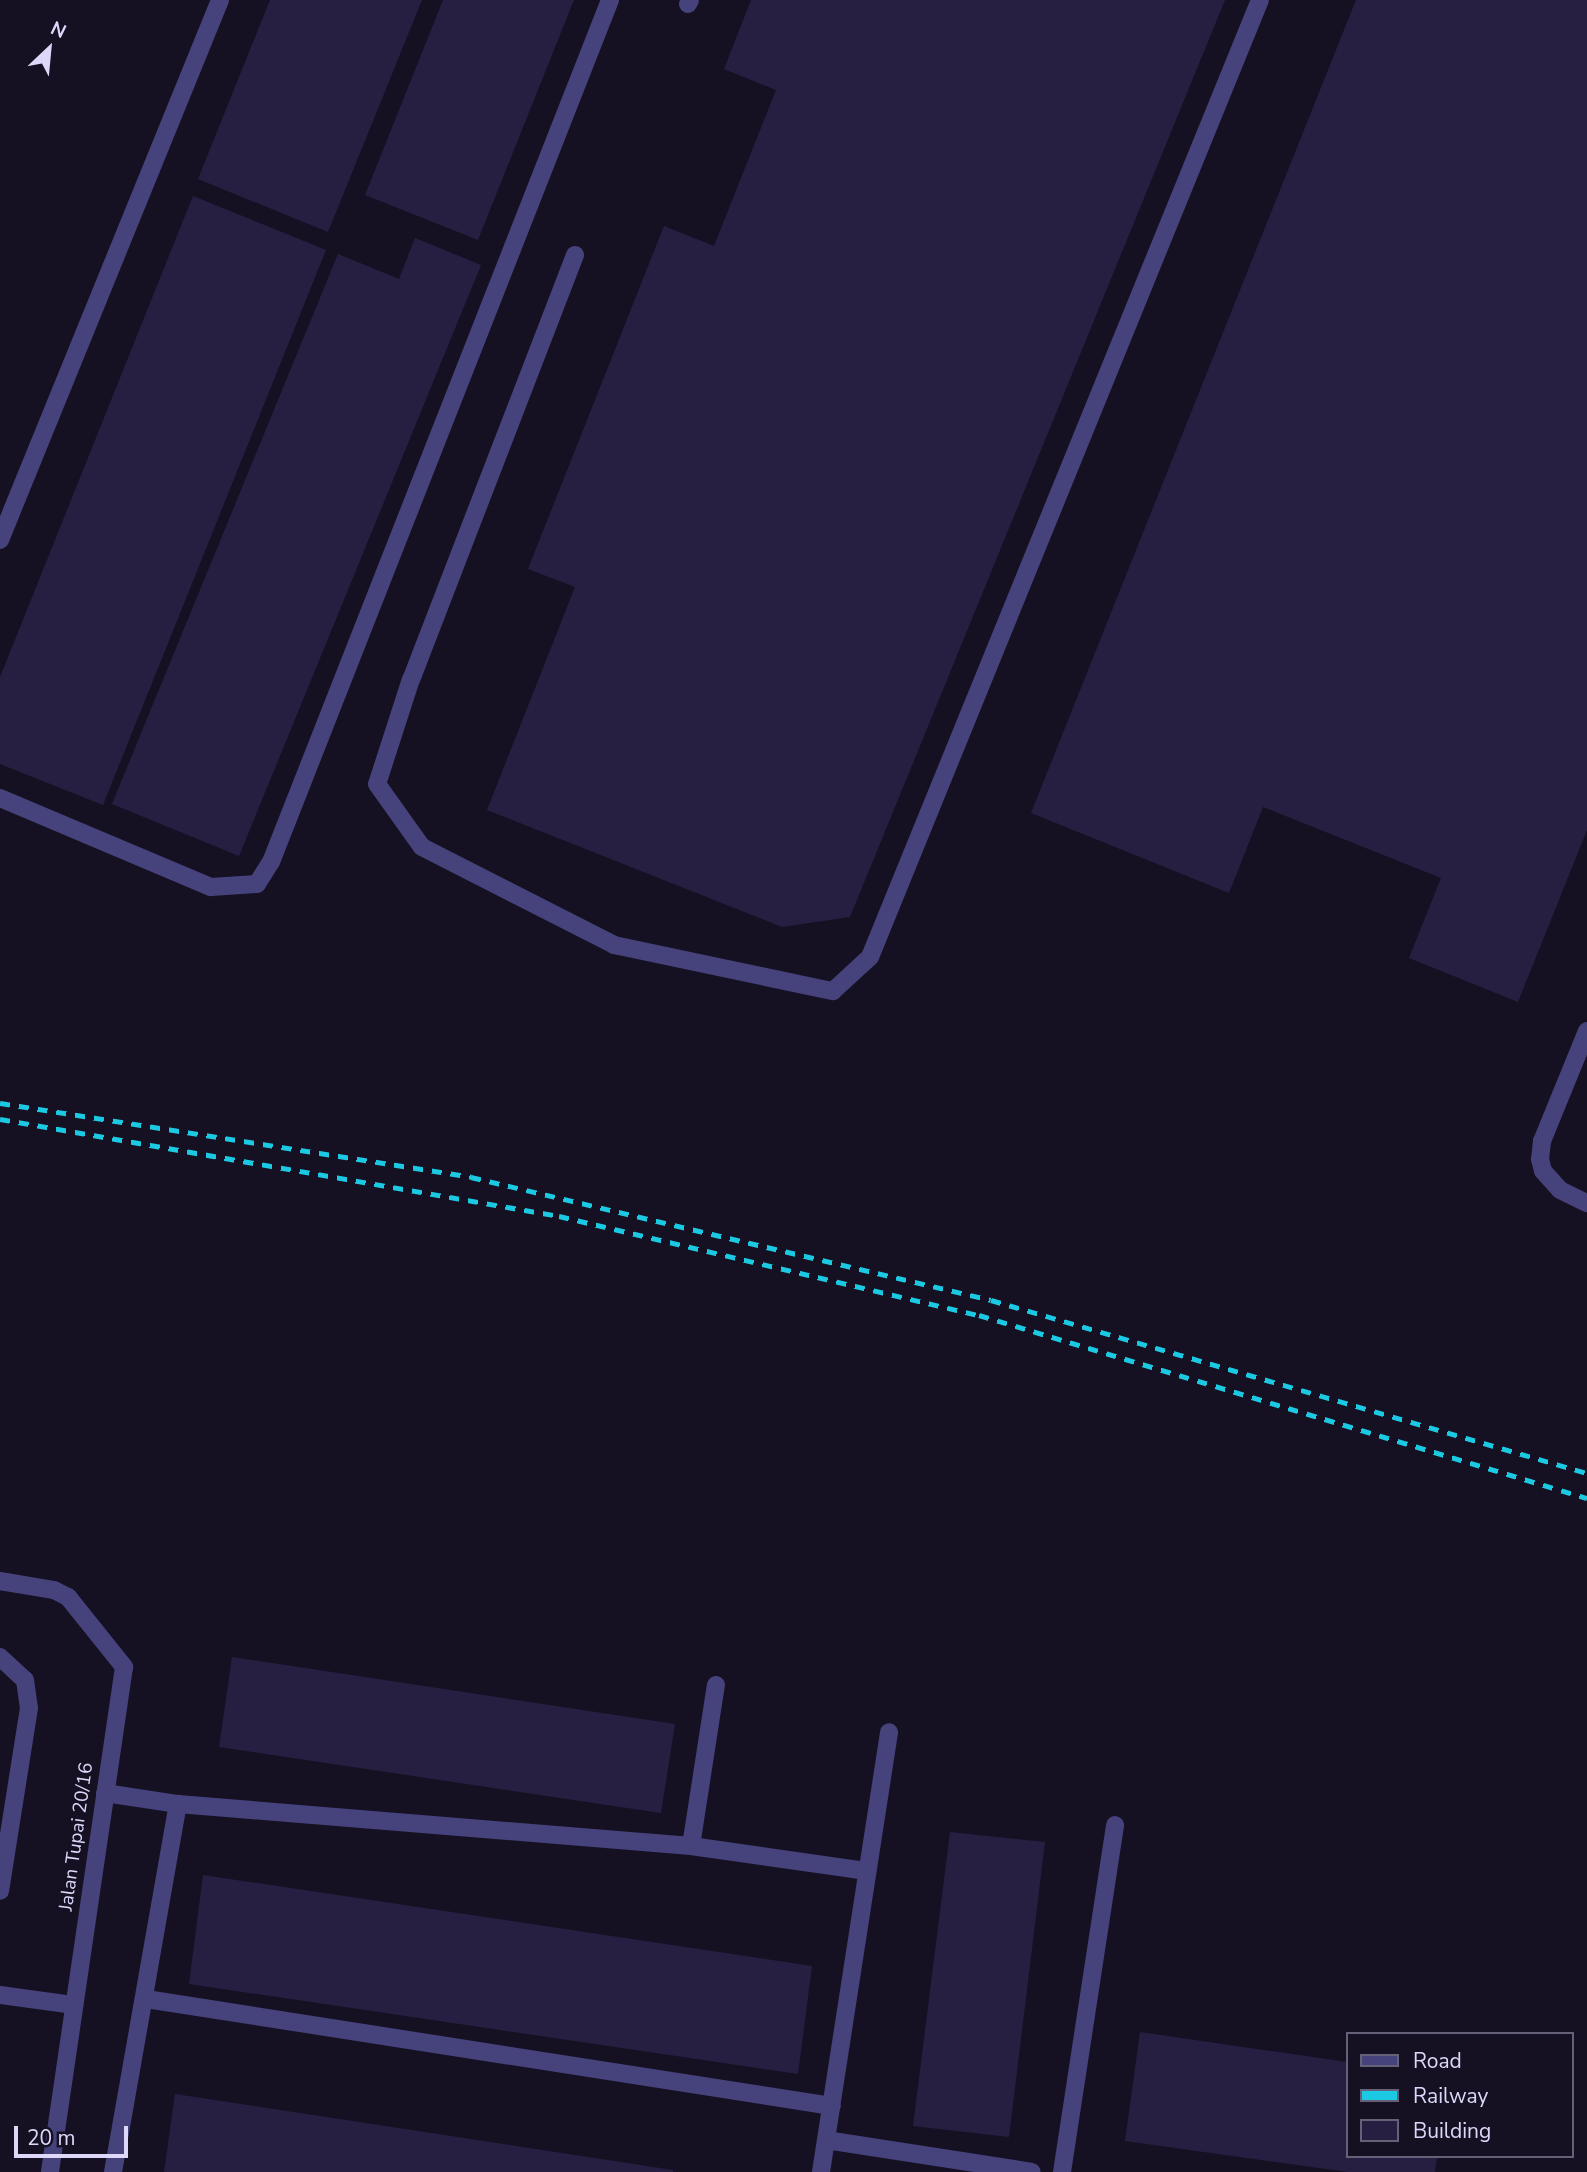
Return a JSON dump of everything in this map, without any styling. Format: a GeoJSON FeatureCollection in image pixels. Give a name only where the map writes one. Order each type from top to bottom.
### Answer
{"type":"FeatureCollection","features":[{"type":"Feature","properties":{"kind":"street"},"geometry":{"type":"LineString","coordinates":[[0,540],[220,0]]}},
{"type":"Feature","properties":{"kind":"street"},"geometry":{"type":"LineString","coordinates":[[0,798],[211,887],[257,884],[271,862],[610,0]]}},
{"type":"Feature","properties":{"kind":"street"},"geometry":{"type":"LineString","coordinates":[[575,255],[411,679],[377,784],[422,847],[614,945],[833,991],[870,957],[1260,0]]}},
{"type":"Feature","properties":{"kind":"street"},"geometry":{"type":"LineString","coordinates":[[1587,1031],[1542,1141],[1540,1159],[1543,1171],[1560,1190],[1587,1203]]}},
{"type":"Feature","properties":{"kind":"street","name":"Jalan Tupai 20/16"},"geometry":{"type":"LineString","coordinates":[[0,1581],[54,1590],[68,1597],[124,1667],[50,2172]]}},
{"type":"Feature","properties":{"kind":"street"},"geometry":{"type":"LineString","coordinates":[[0,1657],[25,1680],[29,1708],[0,1891]]}},
{"type":"Feature","properties":{"kind":"street"},"geometry":{"type":"LineString","coordinates":[[691,1846],[716,1685]]}},
{"type":"Feature","properties":{"kind":"street"},"geometry":{"type":"LineString","coordinates":[[821,2172],[888,1732]]}},
{"type":"Feature","properties":{"kind":"street"},"geometry":{"type":"LineString","coordinates":[[105,1793],[178,1804],[691,1846],[867,1871]]}},
{"type":"Feature","properties":{"kind":"street"},"geometry":{"type":"LineString","coordinates":[[113,2172],[146,1999],[178,1804]]}},
{"type":"Feature","properties":{"kind":"street"},"geometry":{"type":"LineString","coordinates":[[1062,2172],[1115,1825]]}},
{"type":"Feature","properties":{"kind":"street"},"geometry":{"type":"LineString","coordinates":[[0,1995],[74,2005]]}},
{"type":"Feature","properties":{"kind":"street"},"geometry":{"type":"LineString","coordinates":[[146,1999],[832,2106]]}},
{"type":"Feature","properties":{"kind":"street"},"geometry":{"type":"LineString","coordinates":[[826,2140],[1032,2172]]}},
{"type":"Feature","properties":{"kind":"building"},"geometry":{"type":"Polygon","coordinates":[[[270,0],[422,0],[328,232],[198,179],[270,0]]]}},
{"type":"Feature","properties":{"kind":"building"},"geometry":{"type":"Polygon","coordinates":[[[443,0],[574,0],[478,240],[365,195],[443,0]]]}},
{"type":"Feature","properties":{"kind":"building"},"geometry":{"type":"Polygon","coordinates":[[[751,0],[1225,0],[850,917],[782,927],[487,810],[575,587],[528,569],[664,226],[714,246],[776,90],[724,69],[751,0]]]}},
{"type":"Feature","properties":{"kind":"building"},"geometry":{"type":"Polygon","coordinates":[[[1356,0],[1587,0],[1587,830],[1518,1002],[1409,958],[1441,878],[1263,807],[1229,893],[1031,813],[1356,0]]]}},
{"type":"Feature","properties":{"kind":"building"},"geometry":{"type":"Polygon","coordinates":[[[193,196],[326,250],[103,805],[0,764],[0,677],[193,196]]]}},
{"type":"Feature","properties":{"kind":"building"},"geometry":{"type":"Polygon","coordinates":[[[415,238],[481,265],[239,856],[112,804],[338,254],[399,279],[415,238]]]}},
{"type":"Feature","properties":{"kind":"building"},"geometry":{"type":"Polygon","coordinates":[[[232,1657],[675,1724],[661,1813],[219,1747],[232,1657]]]}},
{"type":"Feature","properties":{"kind":"building"},"geometry":{"type":"Polygon","coordinates":[[[950,1832],[1045,1842],[1009,2137],[913,2126],[950,1832]]]}},
{"type":"Feature","properties":{"kind":"building"},"geometry":{"type":"Polygon","coordinates":[[[203,1875],[812,1966],[798,2074],[189,1984],[203,1875]]]}},
{"type":"Feature","properties":{"kind":"building"},"geometry":{"type":"Polygon","coordinates":[[[1140,2032],[1346,2062],[1346,2158],[1437,2158],[1435,2172],[1348,2172],[1125,2141],[1140,2032]]]}},
{"type":"Feature","properties":{"kind":"building"},"geometry":{"type":"Polygon","coordinates":[[[175,2094],[673,2170],[673,2172],[164,2172],[175,2094]]]}},
{"type":"Feature","properties":{"kind":"railway"},"geometry":{"type":"LineString","coordinates":[[0,1103],[471,1177],[991,1300],[1587,1473]]}},
{"type":"Feature","properties":{"kind":"railway"},"geometry":{"type":"LineString","coordinates":[[0,1119],[559,1216],[979,1315],[1587,1498]]}}]}
